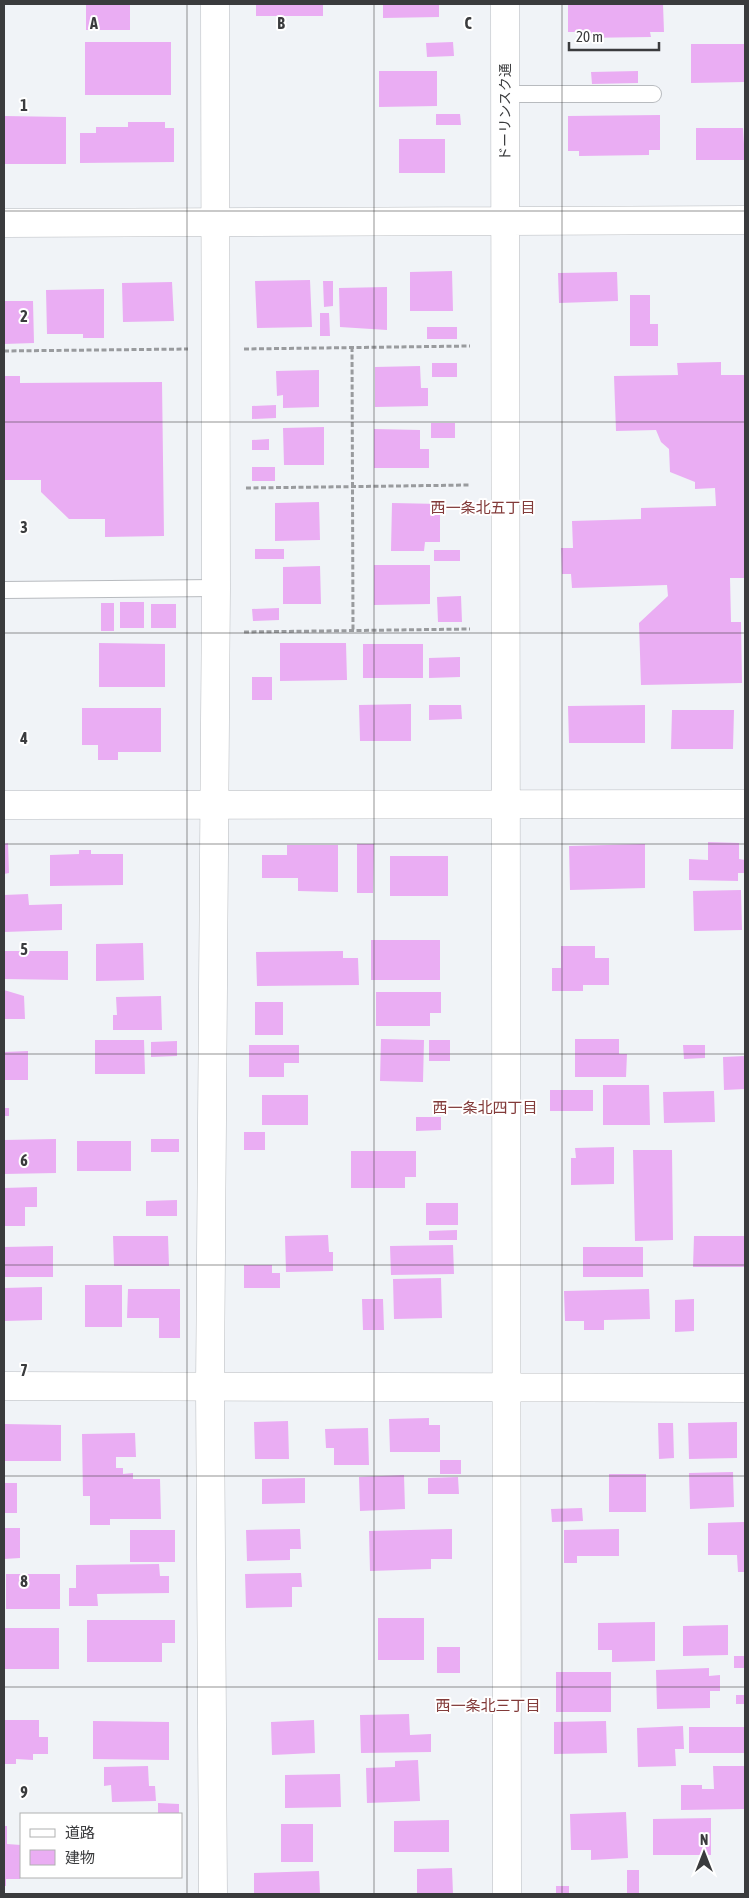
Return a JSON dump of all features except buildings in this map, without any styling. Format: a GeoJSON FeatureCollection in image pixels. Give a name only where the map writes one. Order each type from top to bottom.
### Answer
{"type":"FeatureCollection","features":[{"type":"Feature","properties":{"kind":"street"},"geometry":{"type":"LineString","coordinates":[[213,1894],[210,1388],[216,588],[215,4]]}},
{"type":"Feature","properties":{"kind":"street","name":"ドーリンスク通"},"geometry":{"type":"LineString","coordinates":[[505,4],[507,1894]]}},
{"type":"Feature","properties":{"kind":"street"},"geometry":{"type":"LineString","coordinates":[[4,223],[745,220]]}},
{"type":"Feature","properties":{"kind":"street"},"geometry":{"type":"LineString","coordinates":[[4,805],[745,804]]}},
{"type":"Feature","properties":{"kind":"street"},"geometry":{"type":"LineString","coordinates":[[4,1386],[745,1388]]}},
{"type":"Feature","properties":{"kind":"lane"},"geometry":{"type":"LineString","coordinates":[[505,94],[653,94]]}},
{"type":"Feature","properties":{"kind":"lane"},"geometry":{"type":"LineString","coordinates":[[4,590],[216,588]]}},
{"type":"Feature","properties":{"kind":"path"},"geometry":{"type":"LineString","coordinates":[[352,347],[354,630]]}},
{"type":"Feature","properties":{"kind":"path"},"geometry":{"type":"LineString","coordinates":[[240,488],[470,485]]}},
{"type":"Feature","properties":{"kind":"path"},"geometry":{"type":"LineString","coordinates":[[242,632],[470,628]]}},
{"type":"Feature","properties":{"kind":"district","name":"西一条北五丁目"},"geometry":{"type":"Point","coordinates":[483,508]}},
{"type":"Feature","properties":{"kind":"district","name":"西一条北四丁目"},"geometry":{"type":"Point","coordinates":[485,1108]}},
{"type":"Feature","properties":{"kind":"district","name":"西一条北三丁目"},"geometry":{"type":"Point","coordinates":[488,1706]}}]}
